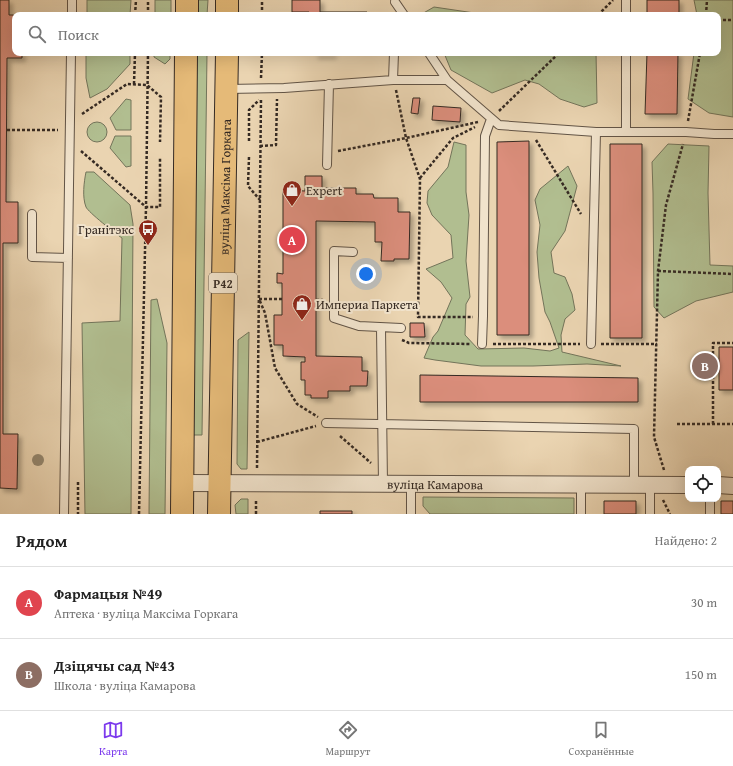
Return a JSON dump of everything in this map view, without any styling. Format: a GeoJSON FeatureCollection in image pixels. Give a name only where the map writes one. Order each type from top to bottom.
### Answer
{"type":"FeatureCollection","features":[{"type":"Feature","properties":{"kind":"main road"},"geometry":{"type":"LineString","coordinates":[[187,0],[187,12]]}},
{"type":"Feature","properties":{"kind":"main road"},"geometry":{"type":"LineString","coordinates":[[227,0],[227,12]]}},
{"type":"Feature","properties":{"kind":"main road"},"geometry":{"type":"LineString","coordinates":[[182,514],[186,56]]}},
{"type":"Feature","properties":{"kind":"main road","name":"вуліца Максіма Горкага"},"geometry":{"type":"LineString","coordinates":[[219,514],[227,56]]}},
{"type":"Feature","properties":{"kind":"street","name":"вуліца Камарова"},"geometry":{"type":"LineString","coordinates":[[182,483],[257,483],[383,479],[411,484],[685,485]]}},
{"type":"Feature","properties":{"kind":"street"},"geometry":{"type":"LineString","coordinates":[[721,485],[733,486]]}},
{"type":"Feature","properties":{"kind":"lane"},"geometry":{"type":"LineString","coordinates":[[72,0],[72,12]]}},
{"type":"Feature","properties":{"kind":"lane"},"geometry":{"type":"LineString","coordinates":[[626,0],[626,12]]}},
{"type":"Feature","properties":{"kind":"lane"},"geometry":{"type":"LineString","coordinates":[[395,1],[395,12]]}},
{"type":"Feature","properties":{"kind":"lane"},"geometry":{"type":"LineString","coordinates":[[395,1],[402,12]]}},
{"type":"Feature","properties":{"kind":"lane"},"geometry":{"type":"LineString","coordinates":[[64,514],[68,258],[73,130],[71,56]]}},
{"type":"Feature","properties":{"kind":"lane"},"geometry":{"type":"LineString","coordinates":[[393,80],[394,56]]}},
{"type":"Feature","properties":{"kind":"lane"},"geometry":{"type":"LineString","coordinates":[[431,56],[447,80],[499,125],[596,132],[686,132],[733,134]]}},
{"type":"Feature","properties":{"kind":"lane"},"geometry":{"type":"LineString","coordinates":[[626,56],[626,132]]}},
{"type":"Feature","properties":{"kind":"lane"},"geometry":{"type":"LineString","coordinates":[[226,88],[261,89],[393,80],[447,80]]}},
{"type":"Feature","properties":{"kind":"lane"},"geometry":{"type":"LineString","coordinates":[[327,165],[329,84]]}},
{"type":"Feature","properties":{"kind":"lane"},"geometry":{"type":"LineString","coordinates":[[482,344],[485,136],[491,119]]}},
{"type":"Feature","properties":{"kind":"lane"},"geometry":{"type":"LineString","coordinates":[[591,344],[596,132]]}},
{"type":"Feature","properties":{"kind":"lane"},"geometry":{"type":"LineString","coordinates":[[32,214],[32,257],[68,258]]}},
{"type":"Feature","properties":{"kind":"lane"},"geometry":{"type":"LineString","coordinates":[[353,252],[334,252],[334,318],[359,326],[402,328]]}},
{"type":"Feature","properties":{"kind":"lane"},"geometry":{"type":"LineString","coordinates":[[380,328],[383,479]]}},
{"type":"Feature","properties":{"kind":"lane"},"geometry":{"type":"LineString","coordinates":[[326,423],[634,429],[634,485]]}},
{"type":"Feature","properties":{"kind":"lane"},"geometry":{"type":"LineString","coordinates":[[411,484],[411,514]]}},
{"type":"Feature","properties":{"kind":"lane"},"geometry":{"type":"LineString","coordinates":[[581,485],[581,514]]}},
{"type":"Feature","properties":{"kind":"lane"},"geometry":{"type":"LineString","coordinates":[[650,486],[650,514]]}},
{"type":"Feature","properties":{"kind":"lane"},"geometry":{"type":"LineString","coordinates":[[710,502],[710,514]]}},
{"type":"Feature","properties":{"kind":"path"},"geometry":{"type":"LineString","coordinates":[[136,0],[136,12]]}},
{"type":"Feature","properties":{"kind":"path"},"geometry":{"type":"LineString","coordinates":[[148,0],[148,12]]}},
{"type":"Feature","properties":{"kind":"path"},"geometry":{"type":"LineString","coordinates":[[262,0],[262,12]]}},
{"type":"Feature","properties":{"kind":"path"},"geometry":{"type":"LineString","coordinates":[[601,12],[613,0]]}},
{"type":"Feature","properties":{"kind":"path"},"geometry":{"type":"LineString","coordinates":[[706,0],[706,12]]}},
{"type":"Feature","properties":{"kind":"path"},"geometry":{"type":"LineString","coordinates":[[721,20],[733,20]]}},
{"type":"Feature","properties":{"kind":"path"},"geometry":{"type":"LineString","coordinates":[[134,84],[135,56]]}},
{"type":"Feature","properties":{"kind":"path"},"geometry":{"type":"LineString","coordinates":[[139,514],[148,56]]}},
{"type":"Feature","properties":{"kind":"path"},"geometry":{"type":"LineString","coordinates":[[256,514],[262,56]]}},
{"type":"Feature","properties":{"kind":"path"},"geometry":{"type":"LineString","coordinates":[[420,179],[453,138],[491,119],[556,56]]}},
{"type":"Feature","properties":{"kind":"path"},"geometry":{"type":"LineString","coordinates":[[666,475],[654,437],[658,271],[666,205],[686,132],[699,56]]}},
{"type":"Feature","properties":{"kind":"path"},"geometry":{"type":"LineString","coordinates":[[393,80],[406,138],[420,179],[418,317],[483,316]]}},
{"type":"Feature","properties":{"kind":"path"},"geometry":{"type":"LineString","coordinates":[[160,142],[160,97],[147,85],[127,84],[76,118],[73,130],[76,147],[146,207],[160,207],[160,157]]}},
{"type":"Feature","properties":{"kind":"path"},"geometry":{"type":"LineString","coordinates":[[260,146],[276,145],[277,88]]}},
{"type":"Feature","properties":{"kind":"path"},"geometry":{"type":"LineString","coordinates":[[249,141],[249,110],[261,98]]}},
{"type":"Feature","properties":{"kind":"path"},"geometry":{"type":"LineString","coordinates":[[328,153],[406,138],[491,119]]}},
{"type":"Feature","properties":{"kind":"path"},"geometry":{"type":"LineString","coordinates":[[528,127],[593,233]]}},
{"type":"Feature","properties":{"kind":"path"},"geometry":{"type":"LineString","coordinates":[[6,130],[73,130]]}},
{"type":"Feature","properties":{"kind":"path"},"geometry":{"type":"LineString","coordinates":[[249,157],[248,186],[260,200]]}},
{"type":"Feature","properties":{"kind":"path"},"geometry":{"type":"LineString","coordinates":[[658,271],[733,274]]}},
{"type":"Feature","properties":{"kind":"path"},"geometry":{"type":"LineString","coordinates":[[259,299],[282,300]]}},
{"type":"Feature","properties":{"kind":"path"},"geometry":{"type":"LineString","coordinates":[[259,299],[265,313],[275,368],[297,404],[326,423],[383,479]]}},
{"type":"Feature","properties":{"kind":"path"},"geometry":{"type":"LineString","coordinates":[[713,424],[713,343],[733,343]]}},
{"type":"Feature","properties":{"kind":"path"},"geometry":{"type":"LineString","coordinates":[[426,344],[657,344]]}},
{"type":"Feature","properties":{"kind":"path"},"geometry":{"type":"LineString","coordinates":[[257,442],[326,423]]}},
{"type":"Feature","properties":{"kind":"path"},"geometry":{"type":"LineString","coordinates":[[677,424],[733,424]]}},
{"type":"Feature","properties":{"kind":"path"},"geometry":{"type":"LineString","coordinates":[[78,482],[78,514]]}},
{"type":"Feature","properties":{"kind":"green space"},"geometry":{"type":"Polygon","coordinates":[[[87,0],[131,0],[130,12],[87,12],[87,0]]]}},
{"type":"Feature","properties":{"kind":"green space"},"geometry":{"type":"Polygon","coordinates":[[[155,0],[171,0],[171,12],[155,12],[155,0]]]}},
{"type":"Feature","properties":{"kind":"green space"},"geometry":{"type":"Polygon","coordinates":[[[196,0],[208,0],[207,12],[196,12],[196,0]]]}},
{"type":"Feature","properties":{"kind":"green space"},"geometry":{"type":"Polygon","coordinates":[[[694,0],[733,0],[733,117],[709,113],[688,99],[694,56],[721,56],[721,12],[696,12],[694,0]]]}},
{"type":"Feature","properties":{"kind":"green space"},"geometry":{"type":"Polygon","coordinates":[[[434,7],[468,12],[425,12],[434,7]]]}},
{"type":"Feature","properties":{"kind":"green space"},"geometry":{"type":"Polygon","coordinates":[[[86,56],[130,56],[130,64],[107,89],[90,98],[86,78],[86,56]]]}},
{"type":"Feature","properties":{"kind":"green space"},"geometry":{"type":"Polygon","coordinates":[[[170,56],[170,59],[165,64],[154,57],[170,56]]]}},
{"type":"Feature","properties":{"kind":"green space"},"geometry":{"type":"Polygon","coordinates":[[[196,56],[207,56],[202,435],[192,435],[196,56]]]}},
{"type":"Feature","properties":{"kind":"green space"},"geometry":{"type":"Polygon","coordinates":[[[445,56],[596,56],[597,103],[584,107],[560,99],[539,84],[525,80],[492,93],[451,70],[445,56]]]}},
{"type":"Feature","properties":{"kind":"green space"},"geometry":{"type":"Polygon","coordinates":[[[126,99],[131,100],[131,130],[116,130],[110,118],[126,99]]]}},
{"type":"Feature","properties":{"kind":"green space"},"geometry":{"type":"Polygon","coordinates":[[[97,122],[104,125],[107,132],[104,139],[97,142],[90,139],[87,132],[90,125],[97,122]]]}},
{"type":"Feature","properties":{"kind":"green space"},"geometry":{"type":"Polygon","coordinates":[[[115,136],[131,136],[131,166],[126,167],[110,148],[115,136]]]}},
{"type":"Feature","properties":{"kind":"green space"},"geometry":{"type":"Polygon","coordinates":[[[454,142],[466,145],[466,192],[469,215],[466,261],[470,297],[466,304],[465,335],[478,349],[524,348],[550,351],[559,348],[545,312],[539,278],[537,252],[540,225],[535,200],[540,189],[568,166],[577,186],[565,231],[551,252],[554,273],[565,277],[572,294],[575,310],[565,319],[561,335],[562,352],[621,366],[587,364],[481,366],[424,358],[433,337],[438,331],[452,298],[441,282],[426,269],[453,258],[451,235],[432,215],[427,203],[428,191],[448,167],[454,142]]]}},
{"type":"Feature","properties":{"kind":"green space"},"geometry":{"type":"Polygon","coordinates":[[[668,144],[709,146],[708,193],[710,265],[733,266],[733,292],[696,301],[664,318],[654,307],[652,162],[668,144]]]}},
{"type":"Feature","properties":{"kind":"green space"},"geometry":{"type":"Polygon","coordinates":[[[86,172],[94,172],[130,205],[133,224],[131,514],[85,514],[82,323],[120,321],[122,238],[108,228],[86,207],[84,185],[86,172]]]}},
{"type":"Feature","properties":{"kind":"green space"},"geometry":{"type":"Polygon","coordinates":[[[157,299],[167,343],[165,514],[149,514],[151,300],[157,299]]]}},
{"type":"Feature","properties":{"kind":"green space"},"geometry":{"type":"Polygon","coordinates":[[[249,332],[247,469],[241,469],[237,464],[238,340],[249,332]]]}},
{"type":"Feature","properties":{"kind":"green space"},"geometry":{"type":"Polygon","coordinates":[[[423,497],[574,498],[574,514],[430,514],[423,506],[423,497]]]}},
{"type":"Feature","properties":{"kind":"green space"},"geometry":{"type":"Polygon","coordinates":[[[241,499],[248,499],[248,514],[236,514],[235,505],[241,499]]]}},
{"type":"Feature","properties":{"kind":"building"},"geometry":{"type":"Polygon","coordinates":[[[0,0],[9,0],[9,15],[12,15],[12,56],[22,56],[22,58],[7,58],[6,202],[18,202],[18,243],[3,243],[3,434],[18,434],[17,489],[0,488],[0,0]]]}},
{"type":"Feature","properties":{"kind":"building"},"geometry":{"type":"Polygon","coordinates":[[[292,0],[320,0],[320,12],[292,12],[292,0]]]}},
{"type":"Feature","properties":{"kind":"building"},"geometry":{"type":"Polygon","coordinates":[[[647,0],[679,0],[679,12],[647,12],[647,0]]]}},
{"type":"Feature","properties":{"kind":"building"},"geometry":{"type":"Polygon","coordinates":[[[647,56],[678,56],[677,114],[645,114],[647,56]]]}},
{"type":"Feature","properties":{"kind":"building"},"geometry":{"type":"Polygon","coordinates":[[[413,98],[420,98],[418,114],[411,113],[413,98]]]}},
{"type":"Feature","properties":{"kind":"building"},"geometry":{"type":"Polygon","coordinates":[[[433,106],[461,108],[460,122],[432,120],[433,106]]]}},
{"type":"Feature","properties":{"kind":"building"},"geometry":{"type":"Polygon","coordinates":[[[529,141],[529,335],[497,335],[497,142],[529,141]]]}},
{"type":"Feature","properties":{"kind":"building"},"geometry":{"type":"Polygon","coordinates":[[[610,144],[642,144],[642,338],[610,338],[610,144]]]}},
{"type":"Feature","properties":{"kind":"building"},"geometry":{"type":"Polygon","coordinates":[[[305,176],[322,176],[322,191],[325,191],[325,188],[356,188],[356,194],[373,194],[374,198],[398,198],[398,212],[410,212],[409,259],[394,259],[394,261],[381,261],[382,242],[375,242],[375,222],[316,221],[316,356],[362,357],[362,371],[368,371],[367,386],[350,386],[350,391],[328,391],[328,398],[311,398],[311,395],[305,395],[305,380],[301,380],[301,362],[305,362],[305,357],[283,356],[283,345],[274,345],[274,315],[282,315],[282,283],[277,283],[277,273],[283,274],[283,190],[305,191],[305,176]]]}},
{"type":"Feature","properties":{"kind":"building"},"geometry":{"type":"Polygon","coordinates":[[[410,323],[424,323],[425,337],[410,337],[410,323]]]}},
{"type":"Feature","properties":{"kind":"building"},"geometry":{"type":"Polygon","coordinates":[[[719,347],[733,347],[733,390],[719,390],[719,347]]]}},
{"type":"Feature","properties":{"kind":"building"},"geometry":{"type":"Polygon","coordinates":[[[420,375],[638,378],[638,402],[420,402],[420,375]]]}},
{"type":"Feature","properties":{"kind":"building"},"geometry":{"type":"Polygon","coordinates":[[[604,501],[636,501],[636,514],[604,514],[604,501]]]}},
{"type":"Feature","properties":{"kind":"building"},"geometry":{"type":"Polygon","coordinates":[[[733,501],[733,514],[721,514],[721,502],[733,501]]]}},
{"type":"Feature","properties":{"kind":"building"},"geometry":{"type":"Polygon","coordinates":[[[320,511],[352,511],[352,514],[320,514],[320,511]]]}},
{"type":"Feature","properties":{"kind":"place","name":"Expert"},"geometry":{"type":"Point","coordinates":[292,207]}},
{"type":"Feature","properties":{"kind":"place","name":"Фармацыя №49"},"geometry":{"type":"Point","coordinates":[292,240]}},
{"type":"Feature","properties":{"kind":"place","name":"Гранітэкс"},"geometry":{"type":"Point","coordinates":[148,246]}},
{"type":"Feature","properties":{"kind":"place","name":"Империа Паркета"},"geometry":{"type":"Point","coordinates":[302,321]}},
{"type":"Feature","properties":{"kind":"place","name":"Дзіцячы сад №43"},"geometry":{"type":"Point","coordinates":[705,366]}}]}
